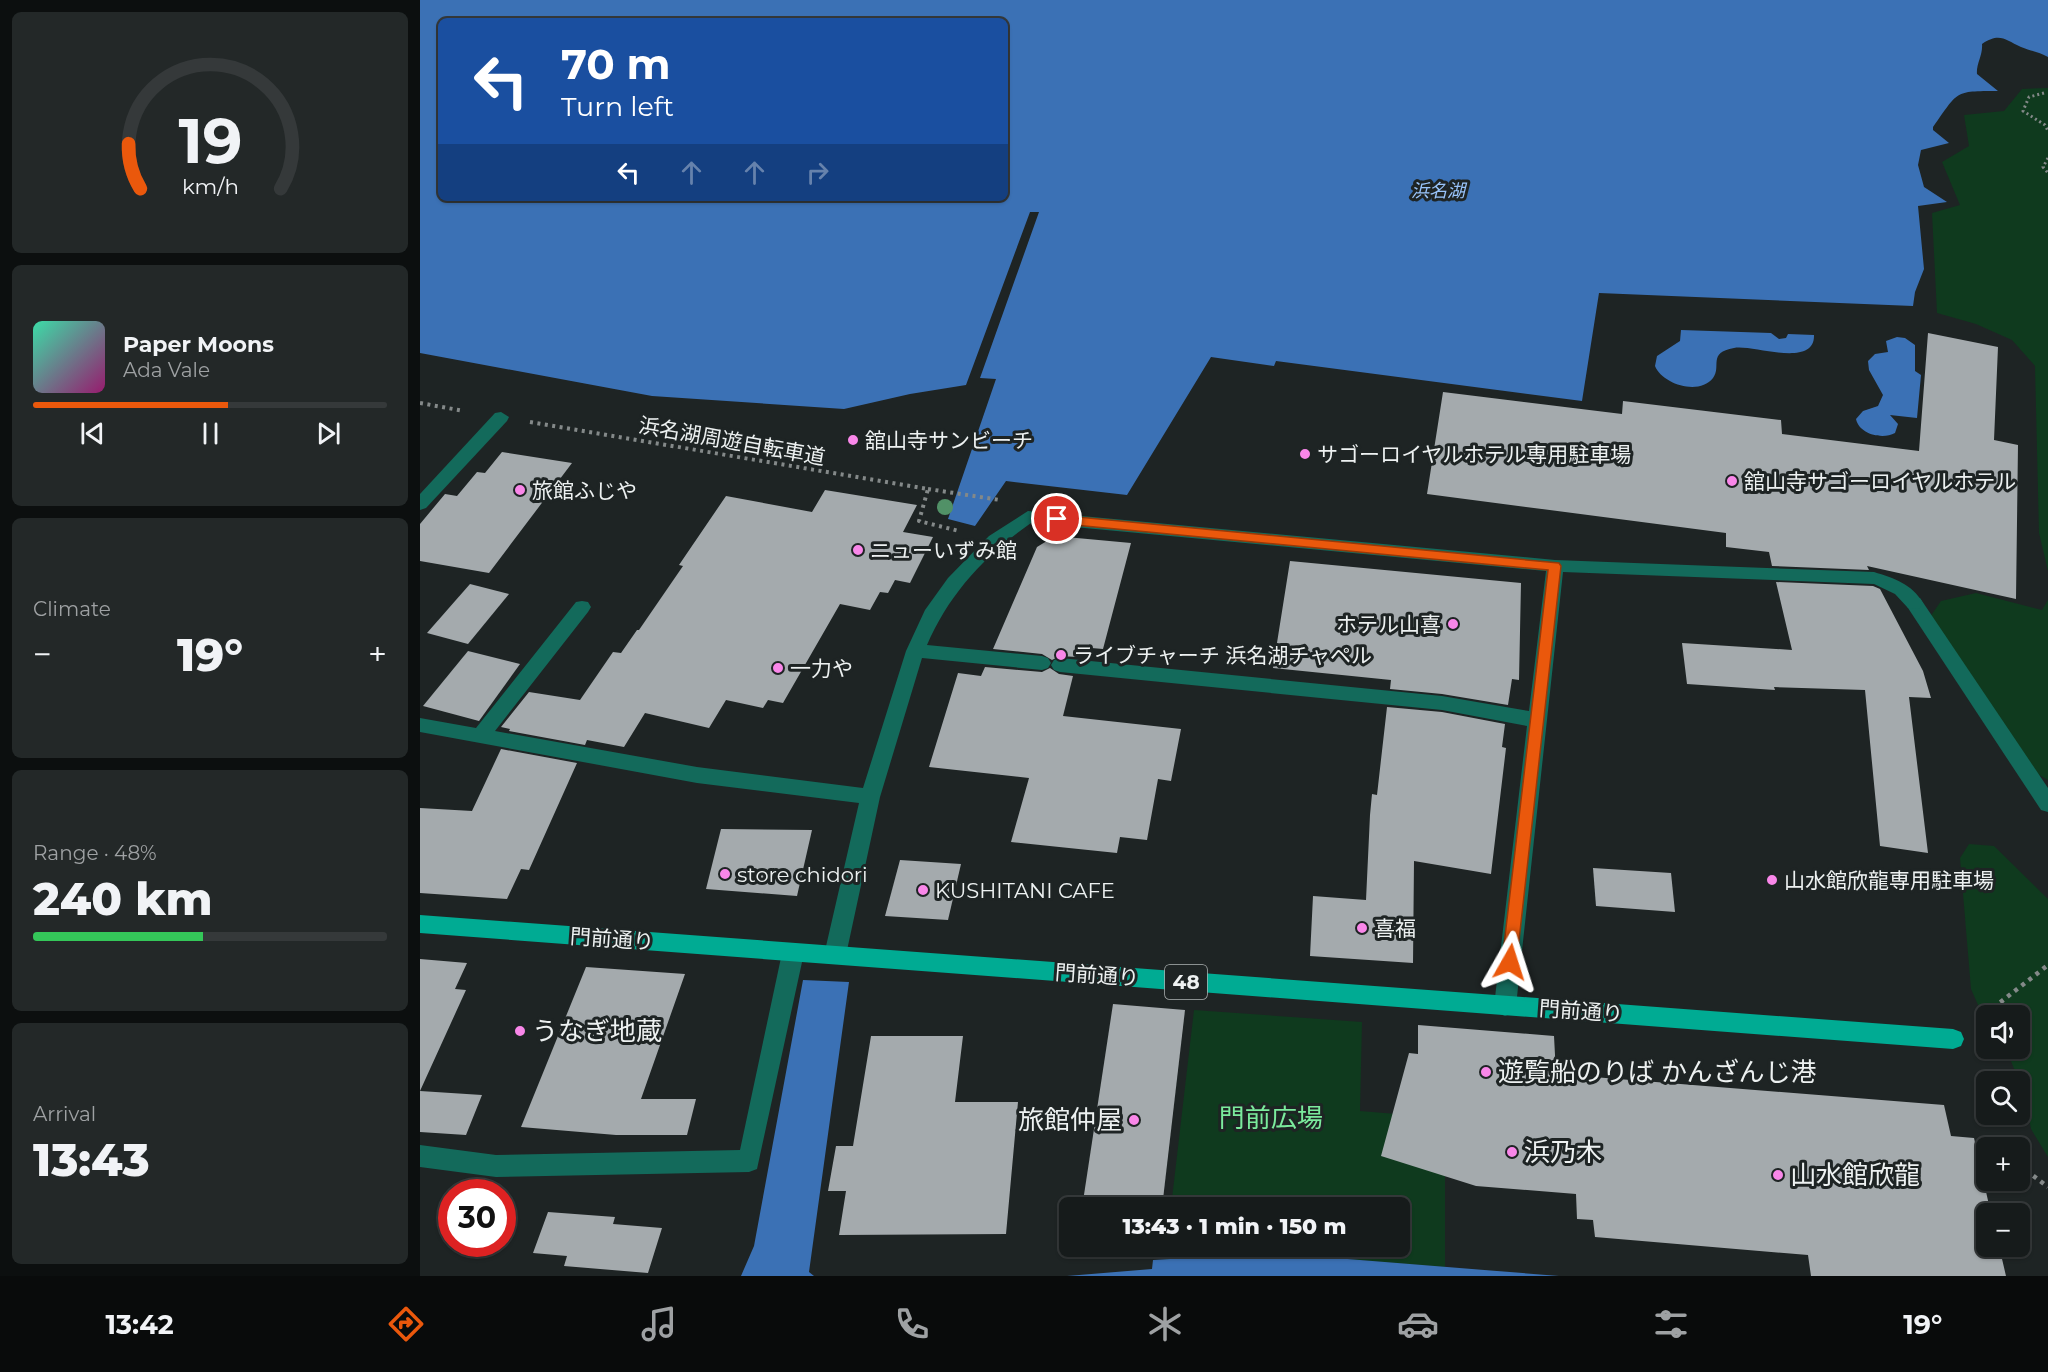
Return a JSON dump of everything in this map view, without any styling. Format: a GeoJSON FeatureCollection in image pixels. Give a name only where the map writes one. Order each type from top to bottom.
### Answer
{"type":"FeatureCollection","features":[{"type":"Feature","properties":{"kind":"main road","name":"門前通り"},"geometry":{"type":"LineString","coordinates":[[420,924],[1953,1040]]}},
{"type":"Feature","properties":{"kind":"street"},"geometry":{"type":"LineString","coordinates":[[420,504],[501,417]]}},
{"type":"Feature","properties":{"kind":"street"},"geometry":{"type":"LineString","coordinates":[[835,956],[870,797],[915,651],[932,615],[954,582],[995,540],[1028,517],[1555,566],[1874,578],[1891,583],[1905,591],[2048,804]]}},
{"type":"Feature","properties":{"kind":"street"},"geometry":{"type":"LineString","coordinates":[[1505,1006],[1555,566]]}},
{"type":"Feature","properties":{"kind":"street"},"geometry":{"type":"LineString","coordinates":[[480,736],[582,607]]}},
{"type":"Feature","properties":{"kind":"street"},"geometry":{"type":"LineString","coordinates":[[915,651],[1442,703],[1538,720]]}},
{"type":"Feature","properties":{"kind":"street"},"geometry":{"type":"LineString","coordinates":[[420,725],[697,775],[870,797]]}},
{"type":"Feature","properties":{"kind":"street"},"geometry":{"type":"LineString","coordinates":[[420,1156],[496,1167],[749,1161],[794,953]]}},
{"type":"Feature","properties":{"kind":"path"},"geometry":{"type":"LineString","coordinates":[[2044,93],[2029,97],[2023,111],[2045,125],[2048,131]]}},
{"type":"Feature","properties":{"kind":"path"},"geometry":{"type":"LineString","coordinates":[[2048,158],[2043,167],[2048,173]]}},
{"type":"Feature","properties":{"kind":"path","name":"浜名湖周遊自転車道"},"geometry":{"type":"LineString","coordinates":[[420,403],[1001,500]]}},
{"type":"Feature","properties":{"kind":"path"},"geometry":{"type":"LineString","coordinates":[[928,489],[919,521],[995,540]]}},
{"type":"Feature","properties":{"kind":"path"},"geometry":{"type":"LineString","coordinates":[[1953,1040],[2048,965]]}},
{"type":"Feature","properties":{"kind":"path"},"geometry":{"type":"LineString","coordinates":[[2030,1173],[2048,1187]]}},
{"type":"Feature","properties":{"kind":"green space"},"geometry":{"type":"Polygon","coordinates":[[[2048,88],[2048,571],[2039,533],[2035,366],[2012,340],[1976,324],[1937,313],[1932,213],[1960,205],[1942,162],[1969,146],[1964,115],[2004,111],[2022,89],[2048,88]]]}},
{"type":"Feature","properties":{"kind":"green space"},"geometry":{"type":"Polygon","coordinates":[[[1976,593],[2042,610],[2048,600],[2048,780],[2034,772],[1930,617],[1941,601],[1976,593]]]}},
{"type":"Feature","properties":{"kind":"green space"},"geometry":{"type":"Polygon","coordinates":[[[1969,844],[1994,846],[2048,899],[2048,1157],[2031,1129],[2030,1071],[2015,1071],[2010,1059],[2030,1059],[2030,1005],[1978,1005],[1971,989],[1960,858],[1969,844]]]}},
{"type":"Feature","properties":{"kind":"green space","name":"門前広場"},"geometry":{"type":"Polygon","coordinates":[[[1194,1010],[1362,1022],[1360,1111],[1445,1118],[1445,1267],[1322,1257],[1410,1257],[1410,1197],[1172,1197],[1194,1010]]]}},
{"type":"Feature","properties":{"kind":"green space","name":"門前広場"},"geometry":{"type":"Polygon","coordinates":[[[1165,1257],[1211,1257],[1165,1260],[1165,1257]]]}},
{"type":"Feature","properties":{"kind":"water","name":"浜名湖"},"geometry":{"type":"Polygon","coordinates":[[[420,0],[2048,0],[2048,57],[2002,38],[1993,38],[1982,44],[1977,74],[1998,91],[1965,93],[1958,96],[1933,127],[1933,130],[1949,143],[1921,150],[1918,165],[1924,187],[1947,202],[1918,206],[1924,269],[1915,292],[1913,306],[1599,293],[1582,401],[1276,361],[1274,366],[1211,357],[1127,495],[1006,481],[975,526],[948,519],[996,379],[980,378],[1039,212],[1030,212],[966,385],[910,394],[844,409],[652,396],[420,353],[420,0]]]}},
{"type":"Feature","properties":{"kind":"water"},"geometry":{"type":"Polygon","coordinates":[[[1681,330],[1771,333],[1779,339],[1786,338],[1788,334],[1814,335],[1812,345],[1804,351],[1794,353],[1743,348],[1726,350],[1718,357],[1713,378],[1707,383],[1690,387],[1681,386],[1665,378],[1655,366],[1657,356],[1680,341],[1681,330]]]}},
{"type":"Feature","properties":{"kind":"water"},"geometry":{"type":"Polygon","coordinates":[[[1897,337],[1905,338],[1915,345],[1915,371],[1921,375],[1917,418],[1890,415],[1898,424],[1895,433],[1878,436],[1866,432],[1856,419],[1863,411],[1878,406],[1883,395],[1869,370],[1868,361],[1875,354],[1888,352],[1886,341],[1897,337]]]}},
{"type":"Feature","properties":{"kind":"water"},"geometry":{"type":"Polygon","coordinates":[[[803,980],[849,982],[809,1272],[814,1276],[741,1276],[754,1246],[803,980]]]}},
{"type":"Feature","properties":{"kind":"water"},"geometry":{"type":"Polygon","coordinates":[[[1204,1257],[1323,1257],[1559,1276],[1067,1276],[1152,1269],[1153,1260],[1204,1257]]]}},
{"type":"Feature","properties":{"kind":"building"},"geometry":{"type":"Polygon","coordinates":[[[1928,333],[1998,347],[1994,440],[2018,445],[2016,599],[1867,566],[1869,570],[1772,566],[1769,552],[1726,547],[1726,533],[1427,494],[1443,392],[1622,414],[1623,401],[1781,420],[1782,434],[1919,451],[1928,333]]]}},
{"type":"Feature","properties":{"kind":"building"},"geometry":{"type":"Polygon","coordinates":[[[502,452],[572,463],[489,573],[420,561],[420,524],[445,494],[457,496],[477,472],[485,473],[502,452]]]}},
{"type":"Feature","properties":{"kind":"building"},"geometry":{"type":"Polygon","coordinates":[[[825,490],[917,505],[903,532],[933,537],[910,583],[895,580],[888,593],[880,592],[870,610],[840,604],[783,703],[768,700],[763,708],[726,700],[709,728],[645,713],[624,747],[587,740],[585,745],[509,731],[510,729],[501,727],[529,692],[580,700],[613,652],[621,653],[639,630],[683,566],[679,565],[726,496],[812,512],[825,490]]]}},
{"type":"Feature","properties":{"kind":"building"},"geometry":{"type":"Polygon","coordinates":[[[1055,536],[1131,543],[1103,649],[1080,647],[1077,657],[1060,656],[1052,660],[1042,654],[993,649],[1037,547],[1055,536]]]}},
{"type":"Feature","properties":{"kind":"building"},"geometry":{"type":"Polygon","coordinates":[[[1290,561],[1521,583],[1519,680],[1512,679],[1508,705],[1442,694],[1390,689],[1391,680],[1273,668],[1290,561]]]}},
{"type":"Feature","properties":{"kind":"building"},"geometry":{"type":"Polygon","coordinates":[[[1776,582],[1873,586],[1880,589],[1923,671],[1931,698],[1909,697],[1928,853],[1880,846],[1865,690],[1774,687],[1775,690],[1687,684],[1682,643],[1792,650],[1776,582]]]}},
{"type":"Feature","properties":{"kind":"building"},"geometry":{"type":"Polygon","coordinates":[[[470,584],[509,594],[468,644],[427,633],[470,584]]]}},
{"type":"Feature","properties":{"kind":"building"},"geometry":{"type":"Polygon","coordinates":[[[468,651],[520,664],[479,721],[423,706],[468,651]]]}},
{"type":"Feature","properties":{"kind":"building"},"geometry":{"type":"Polygon","coordinates":[[[985,667],[1042,672],[1050,668],[1059,674],[1073,676],[1063,716],[1181,729],[1171,781],[1158,779],[1147,840],[1120,837],[1117,853],[1011,842],[1029,778],[929,767],[958,673],[981,676],[985,667]]]}},
{"type":"Feature","properties":{"kind":"building"},"geometry":{"type":"Polygon","coordinates":[[[1387,707],[1442,712],[1505,724],[1502,747],[1506,748],[1491,874],[1414,861],[1413,963],[1310,956],[1313,896],[1366,900],[1372,794],[1377,795],[1387,707]]]}},
{"type":"Feature","properties":{"kind":"building"},"geometry":{"type":"Polygon","coordinates":[[[501,749],[577,763],[529,870],[521,869],[507,899],[420,893],[420,808],[472,811],[501,749]]]}},
{"type":"Feature","properties":{"kind":"building"},"geometry":{"type":"Polygon","coordinates":[[[721,829],[812,830],[797,896],[706,889],[721,829]]]}},
{"type":"Feature","properties":{"kind":"building","name":"KUSHITANI CAFE"},"geometry":{"type":"Polygon","coordinates":[[[900,860],[961,864],[948,920],[885,916],[900,860]]]}},
{"type":"Feature","properties":{"kind":"building"},"geometry":{"type":"Polygon","coordinates":[[[1593,868],[1671,873],[1675,912],[1596,906],[1593,868]]]}},
{"type":"Feature","properties":{"kind":"building"},"geometry":{"type":"Polygon","coordinates":[[[420,959],[467,963],[455,989],[466,990],[420,1091],[420,959]]]}},
{"type":"Feature","properties":{"kind":"building"},"geometry":{"type":"Polygon","coordinates":[[[586,967],[685,974],[641,1099],[696,1099],[687,1135],[616,1135],[521,1127],[586,967]]]}},
{"type":"Feature","properties":{"kind":"building"},"geometry":{"type":"Polygon","coordinates":[[[1113,1004],[1185,1010],[1163,1197],[1084,1197],[1113,1004]]]}},
{"type":"Feature","properties":{"kind":"building"},"geometry":{"type":"Polygon","coordinates":[[[1418,1025],[1554,1036],[1556,1074],[1944,1105],[1951,1136],[1974,1138],[1976,1191],[1986,1191],[1989,1203],[1976,1203],[1976,1257],[2002,1257],[2006,1276],[1811,1276],[1808,1255],[1595,1237],[1593,1220],[1577,1219],[1576,1194],[1476,1186],[1381,1156],[1409,1053],[1418,1054],[1418,1025]]]}},
{"type":"Feature","properties":{"kind":"building"},"geometry":{"type":"Polygon","coordinates":[[[871,1036],[963,1036],[955,1102],[1018,1102],[1006,1234],[839,1235],[846,1191],[828,1191],[836,1146],[853,1146],[871,1036]]]}},
{"type":"Feature","properties":{"kind":"building"},"geometry":{"type":"Polygon","coordinates":[[[420,1091],[482,1095],[466,1135],[420,1132],[420,1091]]]}},
{"type":"Feature","properties":{"kind":"building"},"geometry":{"type":"Polygon","coordinates":[[[548,1212],[615,1217],[613,1224],[662,1228],[648,1273],[564,1266],[567,1256],[533,1253],[548,1212]]]}},
{"type":"Feature","properties":{"kind":"place","name":"舘山寺サンビーチ"},"geometry":{"type":"Point","coordinates":[853,440]}},
{"type":"Feature","properties":{"kind":"place","name":"サゴーロイヤルホテル専用駐車場"},"geometry":{"type":"Point","coordinates":[1305,454]}},
{"type":"Feature","properties":{"kind":"place","name":"舘山寺サゴーロイヤルホテル"},"geometry":{"type":"Point","coordinates":[1732,481]}},
{"type":"Feature","properties":{"kind":"place","name":"旅館ふじや"},"geometry":{"type":"Point","coordinates":[520,490]}},
{"type":"Feature","properties":{"kind":"place","name":"ニューいずみ館"},"geometry":{"type":"Point","coordinates":[858,550]}},
{"type":"Feature","properties":{"kind":"place","name":"ホテル山喜"},"geometry":{"type":"Point","coordinates":[1453,624]}},
{"type":"Feature","properties":{"kind":"place","name":"ライブチャーチ 浜名湖チャペル"},"geometry":{"type":"Point","coordinates":[1061,655]}},
{"type":"Feature","properties":{"kind":"place","name":"一力や"},"geometry":{"type":"Point","coordinates":[778,668]}},
{"type":"Feature","properties":{"kind":"place","name":"store chidori"},"geometry":{"type":"Point","coordinates":[725,874]}},
{"type":"Feature","properties":{"kind":"place","name":"山水館欣龍専用駐車場"},"geometry":{"type":"Point","coordinates":[1772,880]}},
{"type":"Feature","properties":{"kind":"place","name":"KUSHITANI CAFE"},"geometry":{"type":"Point","coordinates":[923,890]}},
{"type":"Feature","properties":{"kind":"place","name":"喜福"},"geometry":{"type":"Point","coordinates":[1362,928]}},
{"type":"Feature","properties":{"kind":"place","name":"うなぎ地蔵"},"geometry":{"type":"Point","coordinates":[520,1031]}},
{"type":"Feature","properties":{"kind":"place","name":"遊覧船のりば かんざんじ港"},"geometry":{"type":"Point","coordinates":[1486,1072]}},
{"type":"Feature","properties":{"kind":"place","name":"旅館仲屋"},"geometry":{"type":"Point","coordinates":[1134,1120]}},
{"type":"Feature","properties":{"kind":"place","name":"浜乃木"},"geometry":{"type":"Point","coordinates":[1512,1152]}},
{"type":"Feature","properties":{"kind":"place","name":"山水館欣龍"},"geometry":{"type":"Point","coordinates":[1778,1175]}},
{"type":"Feature","properties":{"kind":"route"},"geometry":{"type":"LineString","coordinates":[[1057,519],[1555,566],[1510,962]]}}]}
